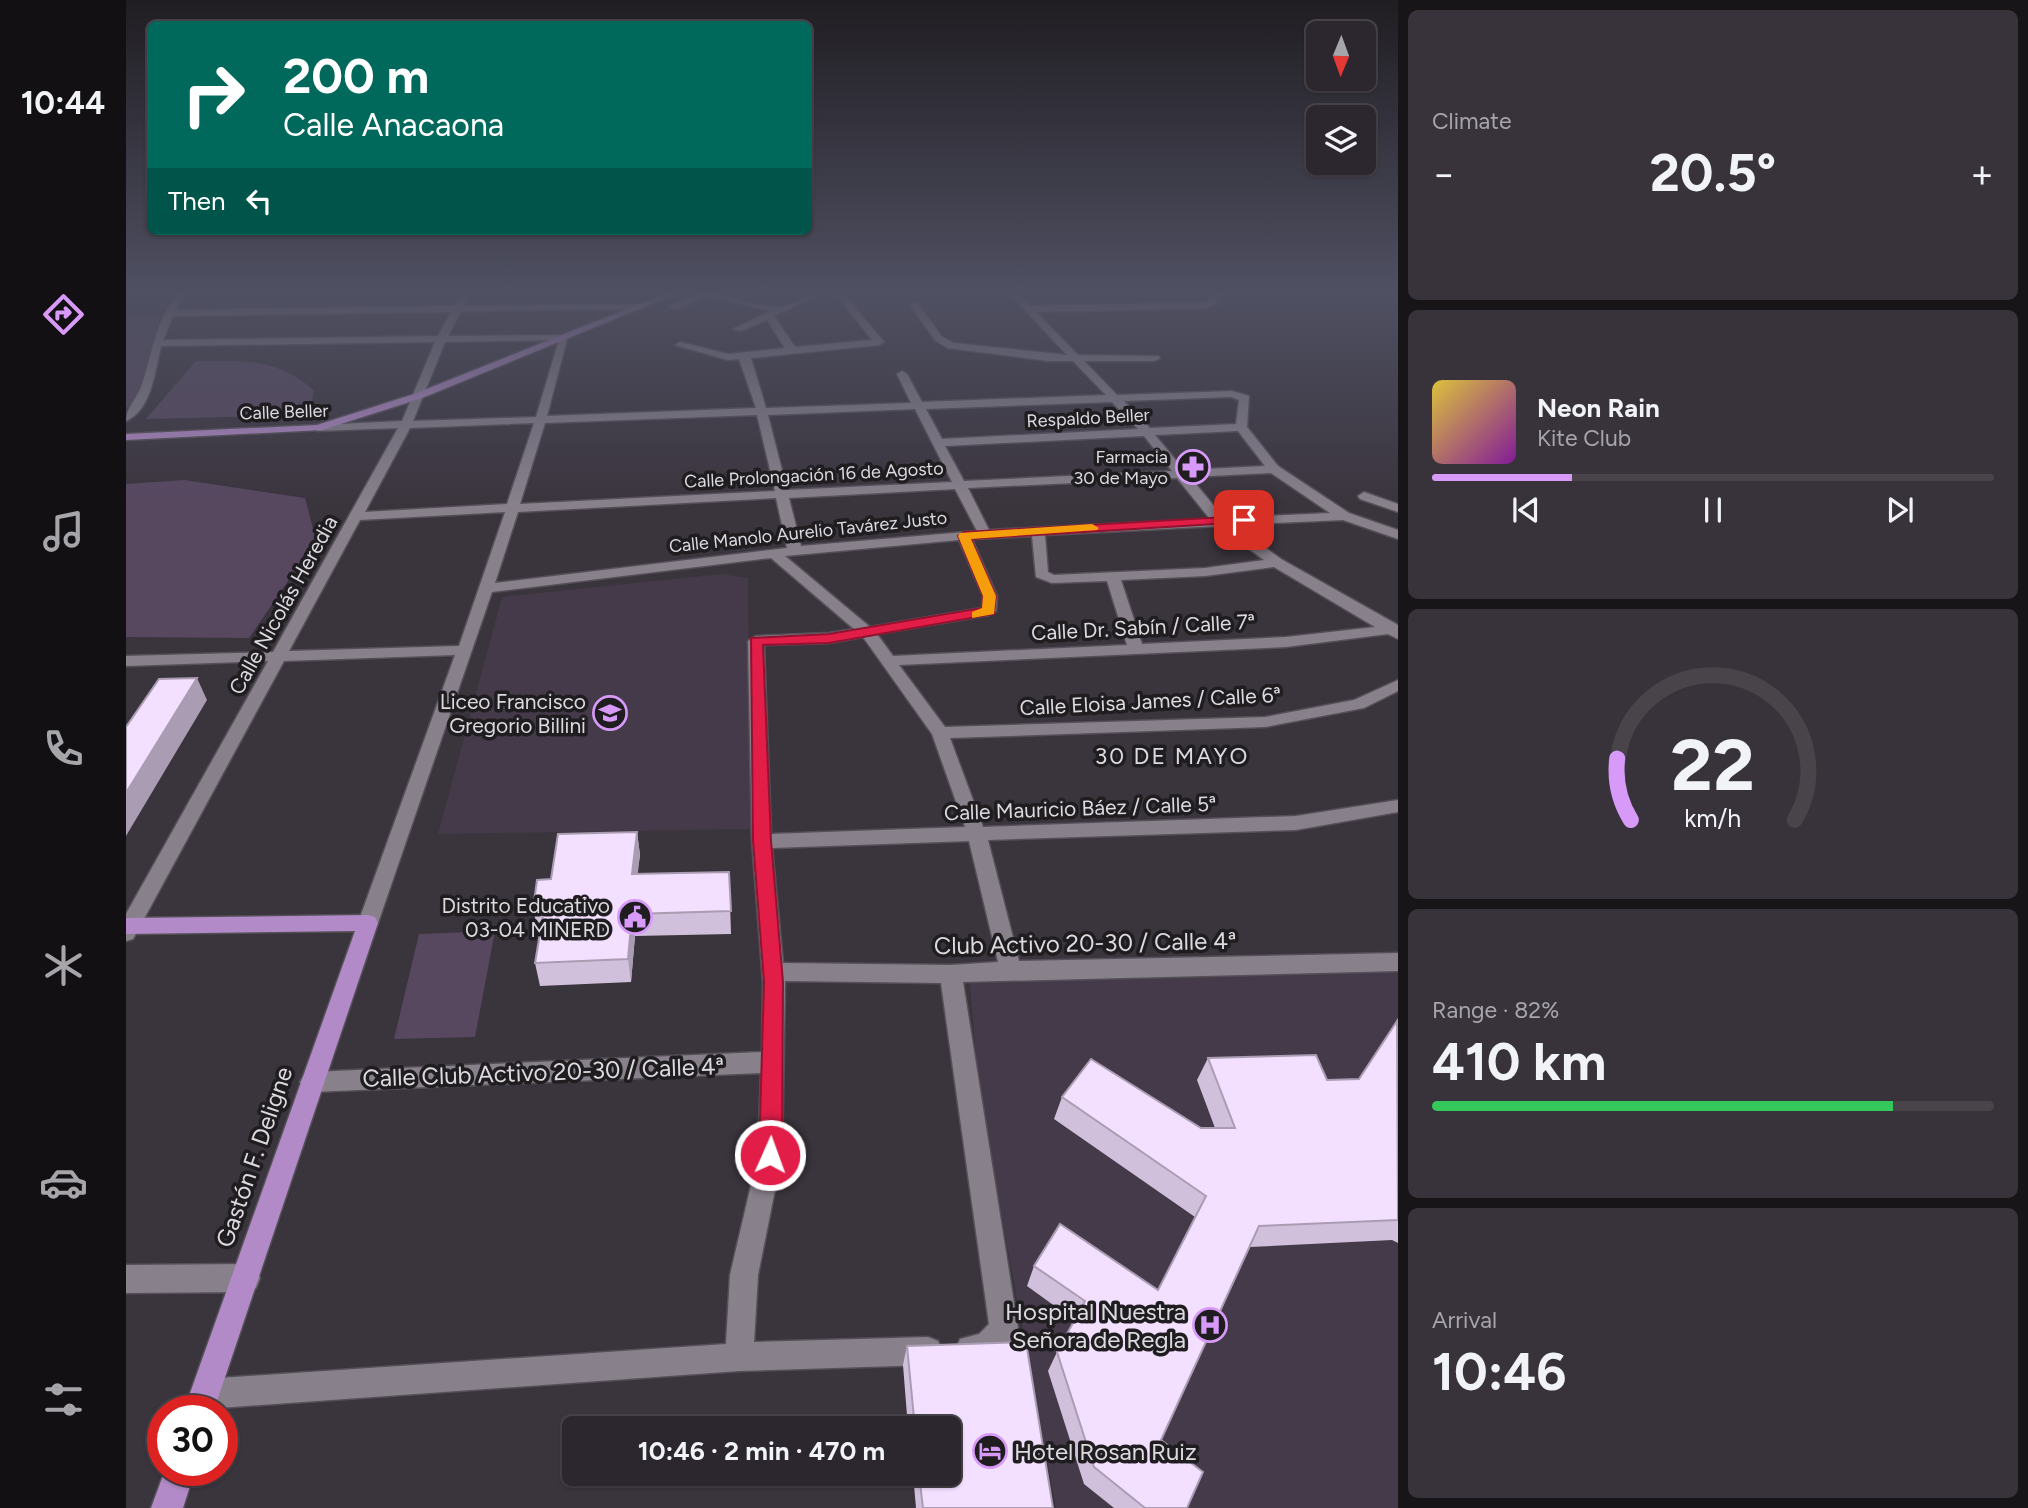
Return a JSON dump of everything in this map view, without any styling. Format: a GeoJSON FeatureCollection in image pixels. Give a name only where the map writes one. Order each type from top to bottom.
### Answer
{"type":"FeatureCollection","features":[{"type":"Feature","properties":{"kind":"main road"},"geometry":{"type":"LineString","coordinates":[[318,428],[418,396],[499,363]]}},
{"type":"Feature","properties":{"kind":"main road","name":"Calle Beller"},"geometry":{"type":"LineString","coordinates":[[126,437],[318,428]]}},
{"type":"Feature","properties":{"kind":"main road"},"geometry":{"type":"LineString","coordinates":[[127,928],[368,923]]}},
{"type":"Feature","properties":{"kind":"main road","name":"Gastón F. Deligne"},"geometry":{"type":"LineString","coordinates":[[204,1395],[368,923]]}},
{"type":"Feature","properties":{"kind":"main road"},"geometry":{"type":"LineString","coordinates":[[167,1508],[175,1486]]}},
{"type":"Feature","properties":{"kind":"street"},"geometry":{"type":"LineString","coordinates":[[126,418],[147,392],[153,363]]}},
{"type":"Feature","properties":{"kind":"street","name":"Calle Nicolás Heredia"},"geometry":{"type":"LineString","coordinates":[[127,928],[406,425],[431,363]]}},
{"type":"Feature","properties":{"kind":"street"},"geometry":{"type":"LineString","coordinates":[[368,923],[487,588],[558,363]]}},
{"type":"Feature","properties":{"kind":"street"},"geometry":{"type":"LineString","coordinates":[[746,363],[762,411],[795,551]]}},
{"type":"Feature","properties":{"kind":"street"},"geometry":{"type":"LineString","coordinates":[[1079,363],[1147,432],[1219,521],[1276,562],[1396,630]]}},
{"type":"Feature","properties":{"kind":"street"},"geometry":{"type":"LineString","coordinates":[[902,374],[985,534]]}},
{"type":"Feature","properties":{"kind":"street","name":"Calle Beller"},"geometry":{"type":"LineString","coordinates":[[318,428],[1241,395],[1245,398],[1241,427]]}},
{"type":"Feature","properties":{"kind":"street"},"geometry":{"type":"LineString","coordinates":[[1241,427],[1273,469],[1344,516],[1398,535]]}},
{"type":"Feature","properties":{"kind":"street","name":"Respaldo Beller"},"geometry":{"type":"LineString","coordinates":[[937,443],[1241,427]]}},
{"type":"Feature","properties":{"kind":"street","name":"Calle Prolongación 16 de Agosto"},"geometry":{"type":"LineString","coordinates":[[356,516],[1273,469]]}},
{"type":"Feature","properties":{"kind":"street"},"geometry":{"type":"LineString","coordinates":[[1364,496],[1398,508]]}},
{"type":"Feature","properties":{"kind":"street","name":"Calle Manolo Aurelio Tavárez Justo"},"geometry":{"type":"LineString","coordinates":[[487,588],[773,553],[985,534],[1344,516]]}},
{"type":"Feature","properties":{"kind":"street"},"geometry":{"type":"LineString","coordinates":[[1038,531],[1041,574],[1045,578],[1113,578],[1205,572],[1276,562]]}},
{"type":"Feature","properties":{"kind":"street"},"geometry":{"type":"LineString","coordinates":[[739,1357],[744,1275],[770,1155],[773,1062],[772,972],[762,841],[756,641],[798,641],[868,633],[989,611],[990,596],[964,536]]}},
{"type":"Feature","properties":{"kind":"street"},"geometry":{"type":"LineString","coordinates":[[773,553],[868,633],[940,733],[977,835],[1012,970]]}},
{"type":"Feature","properties":{"kind":"street"},"geometry":{"type":"LineString","coordinates":[[1113,578],[1136,648]]}},
{"type":"Feature","properties":{"kind":"street","name":"Calle Dr. Sabín / Calle 7ª"},"geometry":{"type":"LineString","coordinates":[[888,661],[1286,642],[1396,630]]}},
{"type":"Feature","properties":{"kind":"street"},"geometry":{"type":"LineString","coordinates":[[126,661],[465,650]]}},
{"type":"Feature","properties":{"kind":"street","name":"Calle Eloisa James / Calle 6ª"},"geometry":{"type":"LineString","coordinates":[[940,733],[1265,722],[1358,704],[1398,685]]}},
{"type":"Feature","properties":{"kind":"street","name":"Calle Mauricio Báez / Calle 5ª"},"geometry":{"type":"LineString","coordinates":[[762,841],[1296,823],[1398,806]]}},
{"type":"Feature","properties":{"kind":"street","name":"Club Activo 20-30 / Calle 4ª"},"geometry":{"type":"LineString","coordinates":[[772,972],[951,974],[1012,970],[1398,962]]}},
{"type":"Feature","properties":{"kind":"street"},"geometry":{"type":"LineString","coordinates":[[238,1399],[739,1357],[979,1349],[995,1341],[1004,1328],[951,974]]}},
{"type":"Feature","properties":{"kind":"street","name":"Calle Club Activo 20-30 / Calle 4ª"},"geometry":{"type":"LineString","coordinates":[[312,1082],[773,1062]]}},
{"type":"Feature","properties":{"kind":"street"},"geometry":{"type":"LineString","coordinates":[[126,1279],[246,1278]]}},
{"type":"Feature","properties":{"kind":"shaded area"},"geometry":{"type":"Polygon","coordinates":[[[126,363],[148,363],[142,388],[126,409],[126,363]]]}},
{"type":"Feature","properties":{"kind":"shaded area"},"geometry":{"type":"Polygon","coordinates":[[[194,363],[260,363],[287,372],[314,391],[308,415],[146,419],[194,363]]]}},
{"type":"Feature","properties":{"kind":"shaded area"},"geometry":{"type":"Polygon","coordinates":[[[184,480],[305,498],[316,540],[249,638],[126,637],[126,484],[184,480]]]}},
{"type":"Feature","properties":{"kind":"shaded area","name":"Liceo Francisco Gregorio Billini"},"geometry":{"type":"Polygon","coordinates":[[[722,574],[748,578],[750,829],[438,834],[502,597],[722,574]]]}},
{"type":"Feature","properties":{"kind":"shaded area"},"geometry":{"type":"Polygon","coordinates":[[[495,931],[475,1037],[394,1039],[419,934],[495,931]]]}},
{"type":"Feature","properties":{"kind":"shaded area","name":"Hospital Nuestra Señora de Regla"},"geometry":{"type":"Polygon","coordinates":[[[1398,962],[1398,1508],[1056,1508],[988,1142],[977,1069],[969,973],[1398,962]]]}},
{"type":"Feature","properties":{"kind":"building"},"geometry":{"type":"Polygon","coordinates":[[[197,678],[126,793],[126,727],[159,679],[197,678]]]}},
{"type":"Feature","properties":{"kind":"building","name":"Distrito Educativo 03-04 MINERD"},"geometry":{"type":"Polygon","coordinates":[[[637,832],[632,874],[729,872],[731,911],[632,914],[628,959],[535,963],[544,909],[533,909],[537,880],[551,879],[558,834],[637,832]]]}},
{"type":"Feature","properties":{"kind":"building"},"geometry":{"type":"Polygon","coordinates":[[[1397,1021],[1398,1220],[1259,1226],[1161,1440],[1203,1472],[1187,1508],[1145,1508],[1094,1467],[1057,1352],[1085,1301],[1034,1266],[1060,1224],[1158,1290],[1206,1196],[1062,1097],[1091,1059],[1201,1128],[1235,1128],[1208,1058],[1316,1055],[1327,1080],[1359,1079],[1397,1021]]]}},
{"type":"Feature","properties":{"kind":"building","name":"Hotel Rosan Ruiz"},"geometry":{"type":"Polygon","coordinates":[[[1026,1342],[1053,1508],[923,1508],[920,1486],[961,1486],[961,1416],[914,1416],[907,1346],[1026,1342]]]}},
{"type":"Feature","properties":{"kind":"slow traffic"},"geometry":{"type":"LineString","coordinates":[[976,615],[989,611],[990,596],[964,536],[1092,528]]}},
{"type":"Feature","properties":{"kind":"place","name":"Farmacia 30 de Mayo"},"geometry":{"type":"Point","coordinates":[1193,467]}},
{"type":"Feature","properties":{"kind":"place","name":"Liceo Francisco Gregorio Billini"},"geometry":{"type":"Point","coordinates":[610,713]}},
{"type":"Feature","properties":{"kind":"place","name":"Distrito Educativo 03-04 MINERD"},"geometry":{"type":"Point","coordinates":[635,917]}},
{"type":"Feature","properties":{"kind":"place","name":"Hospital Nuestra Señora de Regla"},"geometry":{"type":"Point","coordinates":[1210,1325]}},
{"type":"Feature","properties":{"kind":"place","name":"Hotel Rosan Ruiz"},"geometry":{"type":"Point","coordinates":[990,1451]}},
{"type":"Feature","properties":{"kind":"district","name":"30 DE MAYO"},"geometry":{"type":"Point","coordinates":[1172,756]}},
{"type":"Feature","properties":{"kind":"route"},"geometry":{"type":"LineString","coordinates":[[770,1155],[774,982],[762,841],[756,641],[829,639],[989,611],[990,596],[964,536],[1244,520]]}}]}
